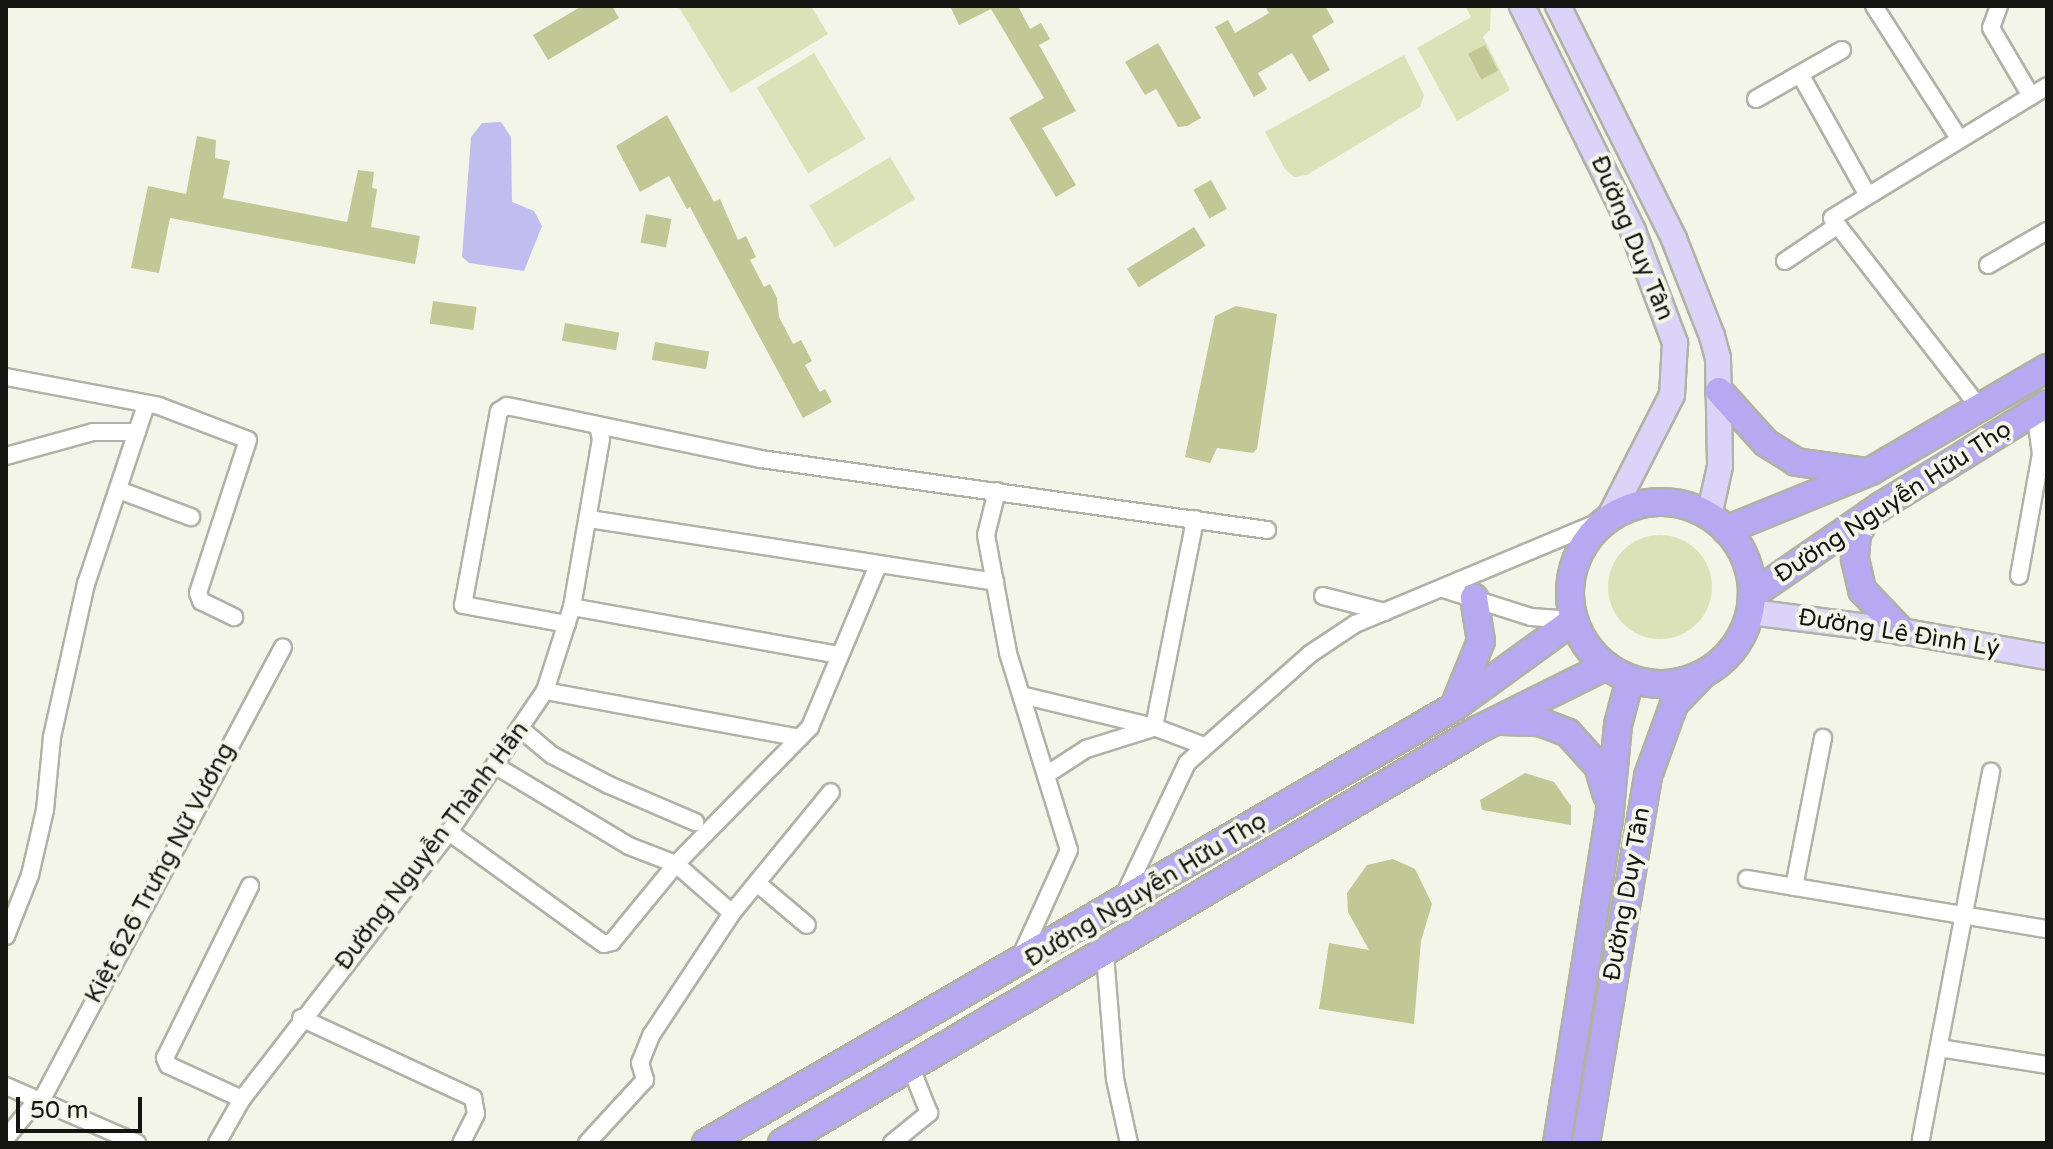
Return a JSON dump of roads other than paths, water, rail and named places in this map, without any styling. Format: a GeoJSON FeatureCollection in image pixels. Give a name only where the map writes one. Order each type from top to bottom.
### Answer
{"type":"FeatureCollection","features":[{"type":"Feature","properties":{"kind":"main road","name":"Đường Nguyễn Hữu Thọ"},"geometry":{"type":"LineString","coordinates":[[1718,523],[1871,471],[2047,368]]}},
{"type":"Feature","properties":{"kind":"main road"},"geometry":{"type":"LineString","coordinates":[[1719,391],[1766,443],[1796,462],[1871,471]]}},
{"type":"Feature","properties":{"kind":"main road","name":"Đường Nguyễn Hữu Thọ"},"geometry":{"type":"LineString","coordinates":[[1751,603],[1870,513],[2041,407]]}},
{"type":"Feature","properties":{"kind":"main road"},"geometry":{"type":"LineString","coordinates":[[1648,502],[1690,507],[1718,523],[1745,560],[1751,603],[1731,652],[1714,667],[1674,684],[1630,679],[1606,666],[1574,620],[1570,598],[1578,555],[1609,518],[1648,502]]}},
{"type":"Feature","properties":{"kind":"main road"},"geometry":{"type":"LineString","coordinates":[[1870,513],[1857,534],[1855,559],[1862,590],[1901,631]]}},
{"type":"Feature","properties":{"kind":"main road"},"geometry":{"type":"LineString","coordinates":[[1454,707],[1481,641],[1474,598]]}},
{"type":"Feature","properties":{"kind":"main road","name":"Đường Nguyễn Hữu Thọ"},"geometry":{"type":"LineString","coordinates":[[706,1143],[1119,907],[1454,707],[1574,620]]}},
{"type":"Feature","properties":{"kind":"main road","name":"Đường Nguyễn Hữu Thọ"},"geometry":{"type":"LineString","coordinates":[[782,1143],[1105,955],[1479,729],[1606,666]]}},
{"type":"Feature","properties":{"kind":"main road","name":"Đường Duy Tân"},"geometry":{"type":"LineString","coordinates":[[1586,1143],[1648,776],[1674,704],[1714,667]]}},
{"type":"Feature","properties":{"kind":"main road","name":"Đường Duy Tân"},"geometry":{"type":"LineString","coordinates":[[1557,1143],[1609,820],[1618,725],[1630,679]]}},
{"type":"Feature","properties":{"kind":"main road"},"geometry":{"type":"LineString","coordinates":[[1479,729],[1525,719],[1568,733],[1598,766],[1609,820]]}},
{"type":"Feature","properties":{"kind":"street","name":"Đường Duy Tân"},"geometry":{"type":"LineString","coordinates":[[1522,6],[1633,231],[1668,319],[1676,357],[1672,395],[1609,518]]}},
{"type":"Feature","properties":{"kind":"street","name":"Đường Duy Tân"},"geometry":{"type":"LineString","coordinates":[[1558,6],[1674,239],[1718,358],[1718,523]]}},
{"type":"Feature","properties":{"kind":"street"},"geometry":{"type":"LineString","coordinates":[[1874,6],[1958,137]]}},
{"type":"Feature","properties":{"kind":"street"},"geometry":{"type":"LineString","coordinates":[[1979,407],[1835,227],[1836,212],[1958,137],[2042,93],[1991,28],[1999,6]]}},
{"type":"Feature","properties":{"kind":"street"},"geometry":{"type":"LineString","coordinates":[[1756,99],[1842,50]]}},
{"type":"Feature","properties":{"kind":"street"},"geometry":{"type":"LineString","coordinates":[[1800,74],[1867,194]]}},
{"type":"Feature","properties":{"kind":"street"},"geometry":{"type":"LineString","coordinates":[[1785,261],[1835,227]]}},
{"type":"Feature","properties":{"kind":"street"},"geometry":{"type":"LineString","coordinates":[[1988,265],[2047,231]]}},
{"type":"Feature","properties":{"kind":"street"},"geometry":{"type":"LineString","coordinates":[[1676,357],[1718,358]]}},
{"type":"Feature","properties":{"kind":"street"},"geometry":{"type":"LineString","coordinates":[[6,377],[146,405],[248,440],[198,596],[234,617]]}},
{"type":"Feature","properties":{"kind":"street"},"geometry":{"type":"LineString","coordinates":[[6,936],[36,849],[52,737],[87,578],[146,405]]}},
{"type":"Feature","properties":{"kind":"street"},"geometry":{"type":"LineString","coordinates":[[567,624],[463,605],[499,411],[507,406],[761,459],[1267,530]]}},
{"type":"Feature","properties":{"kind":"street","name":"Đường Nguyễn Hữu Thọ"},"geometry":{"type":"LineString","coordinates":[[2019,576],[2041,454],[2041,407]]}},
{"type":"Feature","properties":{"kind":"street","name":"Đường Nguyễn Thành Hãn"},"geometry":{"type":"LineString","coordinates":[[217,1143],[242,1099],[301,1018],[449,832],[522,730],[545,691],[572,607],[601,439],[598,426]]}},
{"type":"Feature","properties":{"kind":"street"},"geometry":{"type":"LineString","coordinates":[[6,456],[93,432],[137,432]]}},
{"type":"Feature","properties":{"kind":"street"},"geometry":{"type":"LineString","coordinates":[[119,490],[191,517]]}},
{"type":"Feature","properties":{"kind":"street"},"geometry":{"type":"LineString","coordinates":[[997,491],[986,535],[995,582],[1021,695],[1069,850],[1016,966]]}},
{"type":"Feature","properties":{"kind":"street"},"geometry":{"type":"LineString","coordinates":[[1119,907],[1163,805],[1187,763],[1310,654],[1385,612],[1609,518]]}},
{"type":"Feature","properties":{"kind":"street"},"geometry":{"type":"LineString","coordinates":[[589,519],[746,540],[878,565],[995,582]]}},
{"type":"Feature","properties":{"kind":"street"},"geometry":{"type":"LineString","coordinates":[[1154,727],[1195,519]]}},
{"type":"Feature","properties":{"kind":"street"},"geometry":{"type":"LineString","coordinates":[[449,832],[604,944],[612,942],[676,864],[800,738],[878,565]]}},
{"type":"Feature","properties":{"kind":"street"},"geometry":{"type":"LineString","coordinates":[[1443,589],[1531,617],[1574,620]]}},
{"type":"Feature","properties":{"kind":"street"},"geometry":{"type":"LineString","coordinates":[[1323,596],[1385,612]]}},
{"type":"Feature","properties":{"kind":"street","name":"Đường Lê Đình Lý"},"geometry":{"type":"LineString","coordinates":[[1751,603],[2047,657]]}},
{"type":"Feature","properties":{"kind":"street"},"geometry":{"type":"LineString","coordinates":[[572,607],[840,655]]}},
{"type":"Feature","properties":{"kind":"street","name":"Kiệt 626 Trưng Nữ Vương"},"geometry":{"type":"LineString","coordinates":[[6,1138],[39,1101],[283,647]]}},
{"type":"Feature","properties":{"kind":"street"},"geometry":{"type":"LineString","coordinates":[[545,691],[800,738]]}},
{"type":"Feature","properties":{"kind":"street"},"geometry":{"type":"LineString","coordinates":[[1021,695],[1154,727],[1204,746]]}},
{"type":"Feature","properties":{"kind":"street"},"geometry":{"type":"LineString","coordinates":[[1046,775],[1086,749],[1154,727]]}},
{"type":"Feature","properties":{"kind":"street"},"geometry":{"type":"LineString","coordinates":[[522,730],[552,755],[695,822]]}},
{"type":"Feature","properties":{"kind":"street"},"geometry":{"type":"LineString","coordinates":[[1794,887],[1823,738]]}},
{"type":"Feature","properties":{"kind":"street"},"geometry":{"type":"LineString","coordinates":[[496,766],[629,846],[676,864],[732,913]]}},
{"type":"Feature","properties":{"kind":"street"},"geometry":{"type":"LineString","coordinates":[[1921,1139],[1961,916],[1991,772]]}},
{"type":"Feature","properties":{"kind":"street"},"geometry":{"type":"LineString","coordinates":[[587,1143],[645,1080],[640,1063],[652,1034],[732,913],[831,792]]}},
{"type":"Feature","properties":{"kind":"street"},"geometry":{"type":"LineString","coordinates":[[1747,879],[2047,929]]}},
{"type":"Feature","properties":{"kind":"street"},"geometry":{"type":"LineString","coordinates":[[757,883],[807,925]]}},
{"type":"Feature","properties":{"kind":"street"},"geometry":{"type":"LineString","coordinates":[[242,1099],[168,1065],[165,1058],[250,886]]}},
{"type":"Feature","properties":{"kind":"street"},"geometry":{"type":"LineString","coordinates":[[1105,955],[1115,1079],[1129,1143]]}},
{"type":"Feature","properties":{"kind":"street"},"geometry":{"type":"LineString","coordinates":[[301,1018],[473,1098],[476,1114],[461,1143]]}},
{"type":"Feature","properties":{"kind":"street"},"geometry":{"type":"LineString","coordinates":[[1939,1048],[2047,1065]]}},
{"type":"Feature","properties":{"kind":"street"},"geometry":{"type":"LineString","coordinates":[[892,1143],[929,1113],[911,1068]]}},
{"type":"Feature","properties":{"kind":"street"},"geometry":{"type":"LineString","coordinates":[[6,1086],[137,1143]]}}]}
